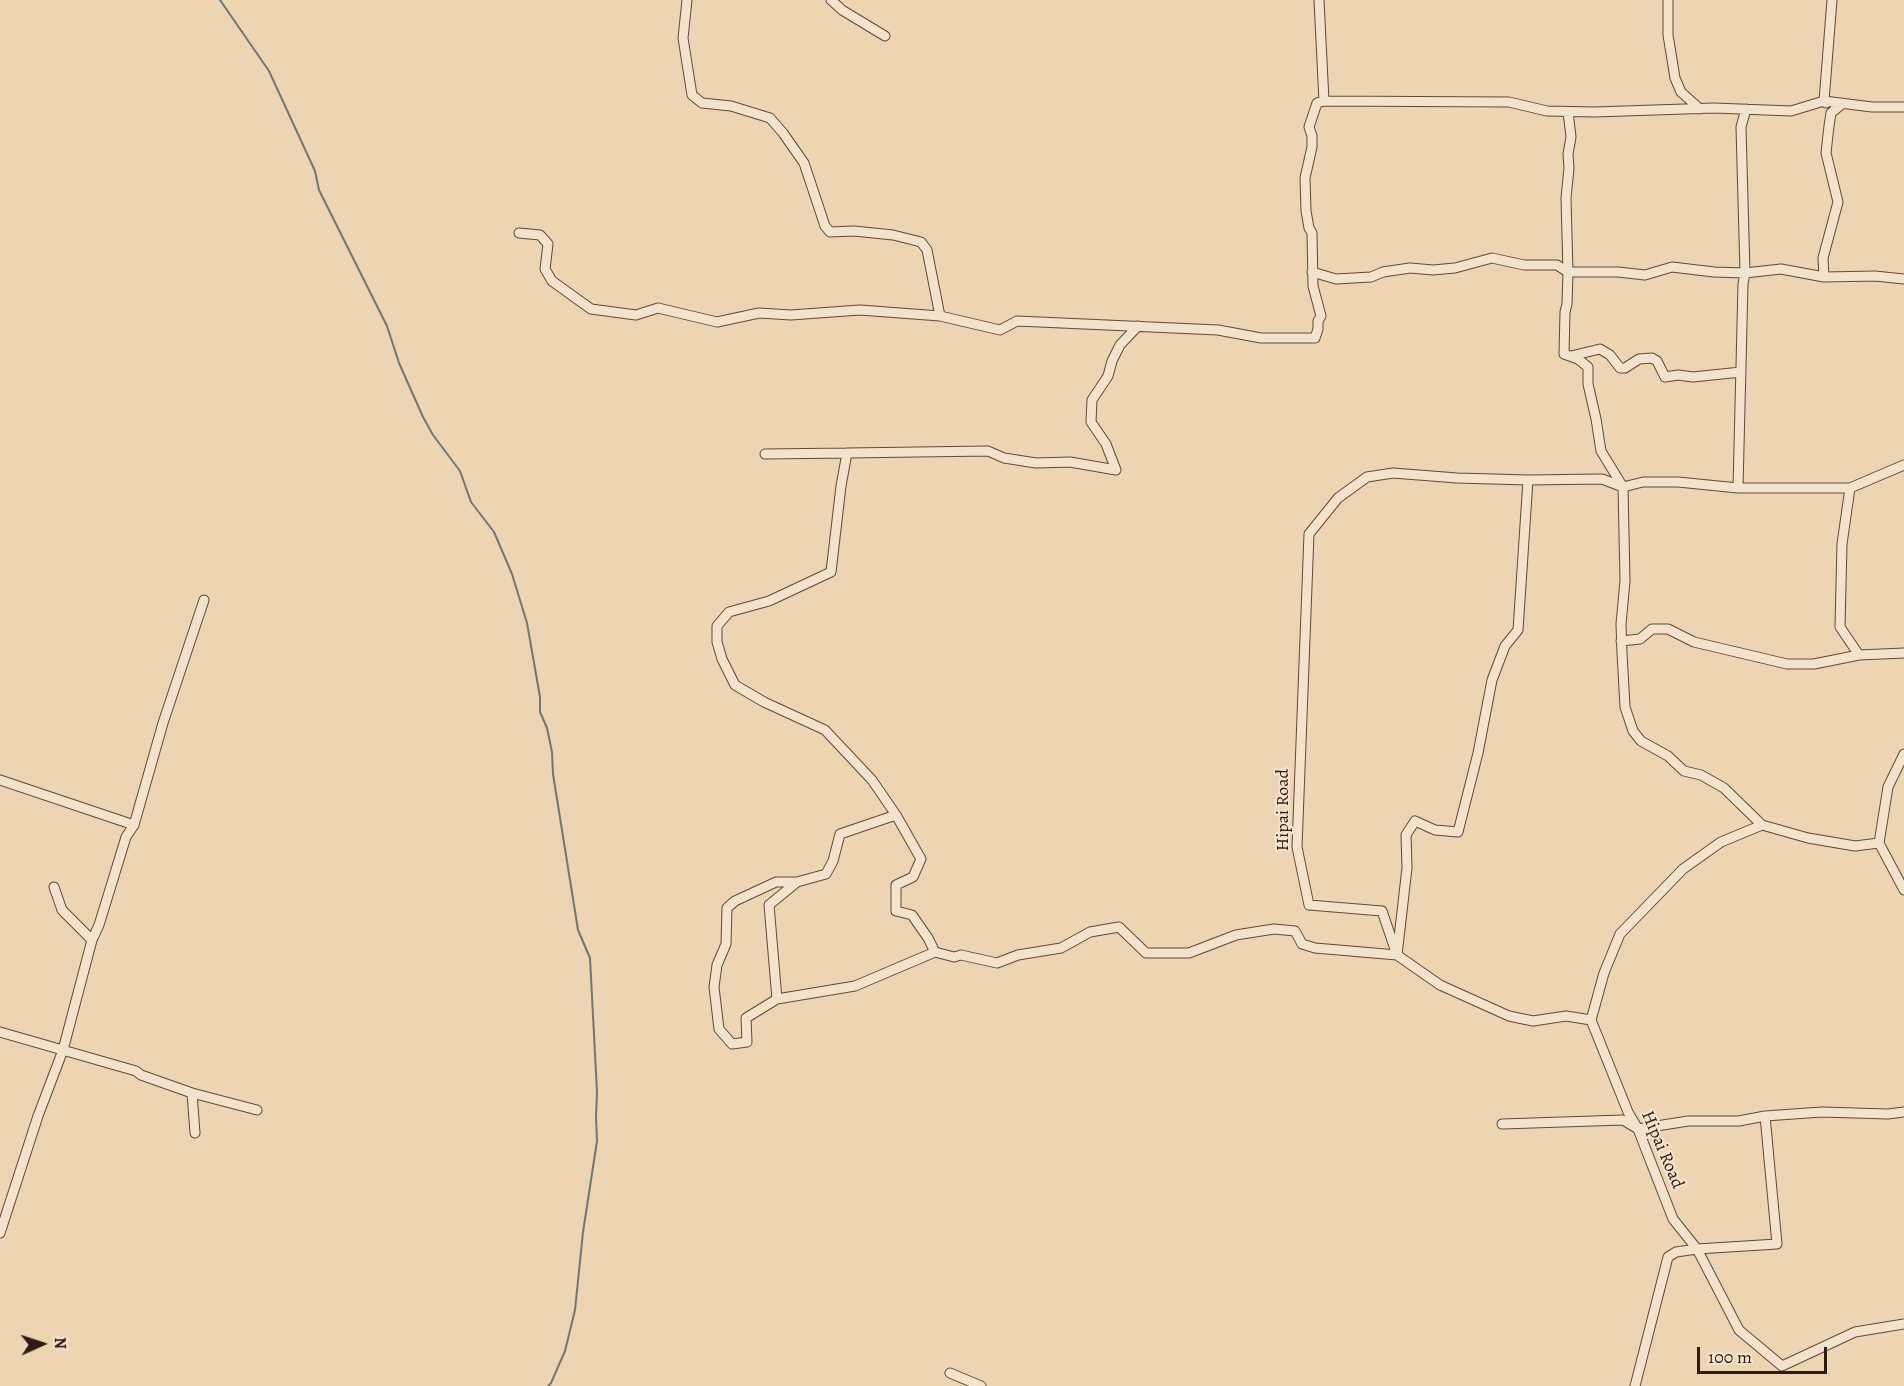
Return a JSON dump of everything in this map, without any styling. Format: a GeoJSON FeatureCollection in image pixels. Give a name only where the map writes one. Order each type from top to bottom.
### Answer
{"type":"FeatureCollection","features":[{"type":"Feature","properties":{"kind":"street"},"geometry":{"type":"LineString","coordinates":[[687,0],[683,38],[692,95],[702,104],[731,106],[770,118],[783,132],[804,163],[825,226],[830,232],[874,233],[921,242],[927,250],[940,316]]}},
{"type":"Feature","properties":{"kind":"street"},"geometry":{"type":"LineString","coordinates":[[831,0],[842,10],[885,36]]}},
{"type":"Feature","properties":{"kind":"street"},"geometry":{"type":"LineString","coordinates":[[1319,0],[1324,101]]}},
{"type":"Feature","properties":{"kind":"street"},"geometry":{"type":"LineString","coordinates":[[1668,0],[1668,35],[1675,78],[1681,92],[1700,109]]}},
{"type":"Feature","properties":{"kind":"street"},"geometry":{"type":"LineString","coordinates":[[1824,277],[1823,258],[1838,202],[1826,153],[1831,114],[1824,100],[1832,0]]}},
{"type":"Feature","properties":{"kind":"street"},"geometry":{"type":"LineString","coordinates":[[519,233],[540,235],[548,244],[545,269],[552,281],[591,309],[636,315],[658,308],[717,322],[759,313],[791,315],[860,310],[940,316],[1000,330],[1017,321],[1218,330],[1262,338],[1315,338],[1321,316],[1313,286],[1312,232],[1306,211],[1305,178],[1312,147],[1309,127],[1317,103],[1324,101],[1509,102],[1547,111],[1568,112],[1700,109],[1791,111],[1824,100],[1872,107],[1904,107]]}},
{"type":"Feature","properties":{"kind":"street"},"geometry":{"type":"LineString","coordinates":[[1831,114],[1842,104]]}},
{"type":"Feature","properties":{"kind":"street"},"geometry":{"type":"LineString","coordinates":[[1738,488],[1745,273],[1741,127],[1746,109]]}},
{"type":"Feature","properties":{"kind":"street"},"geometry":{"type":"LineString","coordinates":[[1568,112],[1571,137],[1566,198],[1568,272],[1564,354],[1588,367],[1588,384],[1600,451],[1623,487],[1625,581],[1621,641],[1625,707],[1633,730],[1641,741],[1668,756],[1684,771],[1701,774],[1724,788],[1762,825],[1808,838],[1855,846],[1879,843]]}},
{"type":"Feature","properties":{"kind":"street"},"geometry":{"type":"LineString","coordinates":[[1312,272],[1336,279],[1371,277],[1383,272],[1410,268],[1433,270],[1455,268],[1492,258],[1524,265],[1557,265],[1568,272],[1618,272],[1645,275],[1672,267],[1745,273],[1781,269],[1824,277],[1875,276],[1904,279]]}},
{"type":"Feature","properties":{"kind":"street"},"geometry":{"type":"LineString","coordinates":[[765,454],[988,451],[1004,458],[1036,463],[1070,462],[1116,470],[1106,444],[1091,422],[1092,400],[1108,375],[1120,345],[1138,326]]}},
{"type":"Feature","properties":{"kind":"street"},"geometry":{"type":"LineString","coordinates":[[1571,356],[1600,349],[1610,355],[1620,368],[1625,368],[1639,359],[1652,358],[1657,361],[1665,377],[1678,375],[1693,377],[1741,372]]}},
{"type":"Feature","properties":{"kind":"street"},"geometry":{"type":"LineString","coordinates":[[847,453],[840,486],[831,572],[769,601],[729,612],[717,626],[717,642],[722,659],[735,685],[764,702],[825,730],[872,780],[896,814],[921,859],[912,877],[896,885],[896,911],[912,915],[935,952]]}},
{"type":"Feature","properties":{"kind":"street"},"geometry":{"type":"LineString","coordinates":[[1859,655],[1840,627],[1842,544],[1850,488],[1897,466],[1904,465]]}},
{"type":"Feature","properties":{"kind":"street","name":"Hipai Road"},"geometry":{"type":"LineString","coordinates":[[1397,955],[1382,910],[1309,905],[1297,847],[1309,534],[1338,498],[1367,477],[1393,473],[1457,478],[1602,479],[1623,487],[1643,482],[1678,482],[1738,488],[1850,488]]}},
{"type":"Feature","properties":{"kind":"street"},"geometry":{"type":"LineString","coordinates":[[1397,955],[1407,868],[1406,836],[1415,821],[1435,830],[1458,832],[1478,753],[1492,680],[1505,646],[1518,630],[1528,480]]}},
{"type":"Feature","properties":{"kind":"street"},"geometry":{"type":"LineString","coordinates":[[0,1233],[38,1116],[63,1050],[92,939],[99,925],[126,837],[134,825],[163,723],[204,600]]}},
{"type":"Feature","properties":{"kind":"street"},"geometry":{"type":"LineString","coordinates":[[1621,641],[1640,639],[1652,629],[1668,629],[1694,642],[1787,664],[1814,664],[1859,655],[1904,653]]}},
{"type":"Feature","properties":{"kind":"street"},"geometry":{"type":"LineString","coordinates":[[1904,754],[1888,787],[1879,843],[1904,890]]}},
{"type":"Feature","properties":{"kind":"street"},"geometry":{"type":"LineString","coordinates":[[0,780],[134,825]]}},
{"type":"Feature","properties":{"kind":"street"},"geometry":{"type":"LineString","coordinates":[[896,814],[840,834],[833,861],[826,874],[797,882],[776,882],[735,901],[727,908],[726,944],[717,966],[714,987],[719,1029],[732,1044],[747,1042],[746,1018],[777,999],[855,986],[935,952],[997,963],[1018,955],[1060,948],[1090,932],[1119,927],[1146,953],[1189,953],[1236,935],[1274,928],[1295,931],[1302,944],[1315,948],[1397,955],[1440,985],[1509,1016],[1533,1020],[1566,1016],[1591,1020],[1604,973],[1620,934],[1683,869],[1721,842],[1762,825]]}},
{"type":"Feature","properties":{"kind":"street"},"geometry":{"type":"LineString","coordinates":[[777,999],[769,905],[797,882]]}},
{"type":"Feature","properties":{"kind":"street"},"geometry":{"type":"LineString","coordinates":[[54,887],[62,910],[92,939]]}},
{"type":"Feature","properties":{"kind":"street","name":"Hipai Road"},"geometry":{"type":"LineString","coordinates":[[1591,1020],[1628,1112],[1638,1129],[1672,1219],[1697,1249],[1739,1330],[1782,1366],[1855,1332],[1904,1324]]}},
{"type":"Feature","properties":{"kind":"street"},"geometry":{"type":"LineString","coordinates":[[0,1032],[136,1071],[141,1075],[192,1093],[257,1110]]}},
{"type":"Feature","properties":{"kind":"street"},"geometry":{"type":"LineString","coordinates":[[192,1093],[195,1133]]}},
{"type":"Feature","properties":{"kind":"street"},"geometry":{"type":"LineString","coordinates":[[1502,1124],[1623,1120],[1638,1129],[1688,1120],[1739,1121],[1765,1116],[1822,1112],[1904,1112]]}},
{"type":"Feature","properties":{"kind":"street"},"geometry":{"type":"LineString","coordinates":[[1635,1386],[1668,1257],[1676,1252],[1697,1249],[1777,1244],[1765,1116]]}},
{"type":"Feature","properties":{"kind":"street"},"geometry":{"type":"LineString","coordinates":[[950,1373],[981,1386]]}},
{"type":"Feature","properties":{"kind":"waterway"},"geometry":{"type":"LineString","coordinates":[[220,0],[269,71],[315,171],[319,190],[387,326],[399,363],[423,417],[433,435],[460,471],[471,502],[494,532],[512,574],[527,623],[540,697],[540,712],[547,728],[552,752],[553,774],[578,930],[590,958],[597,1092],[597,1141],[583,1232],[575,1310],[565,1351],[548,1386]]}}]}
